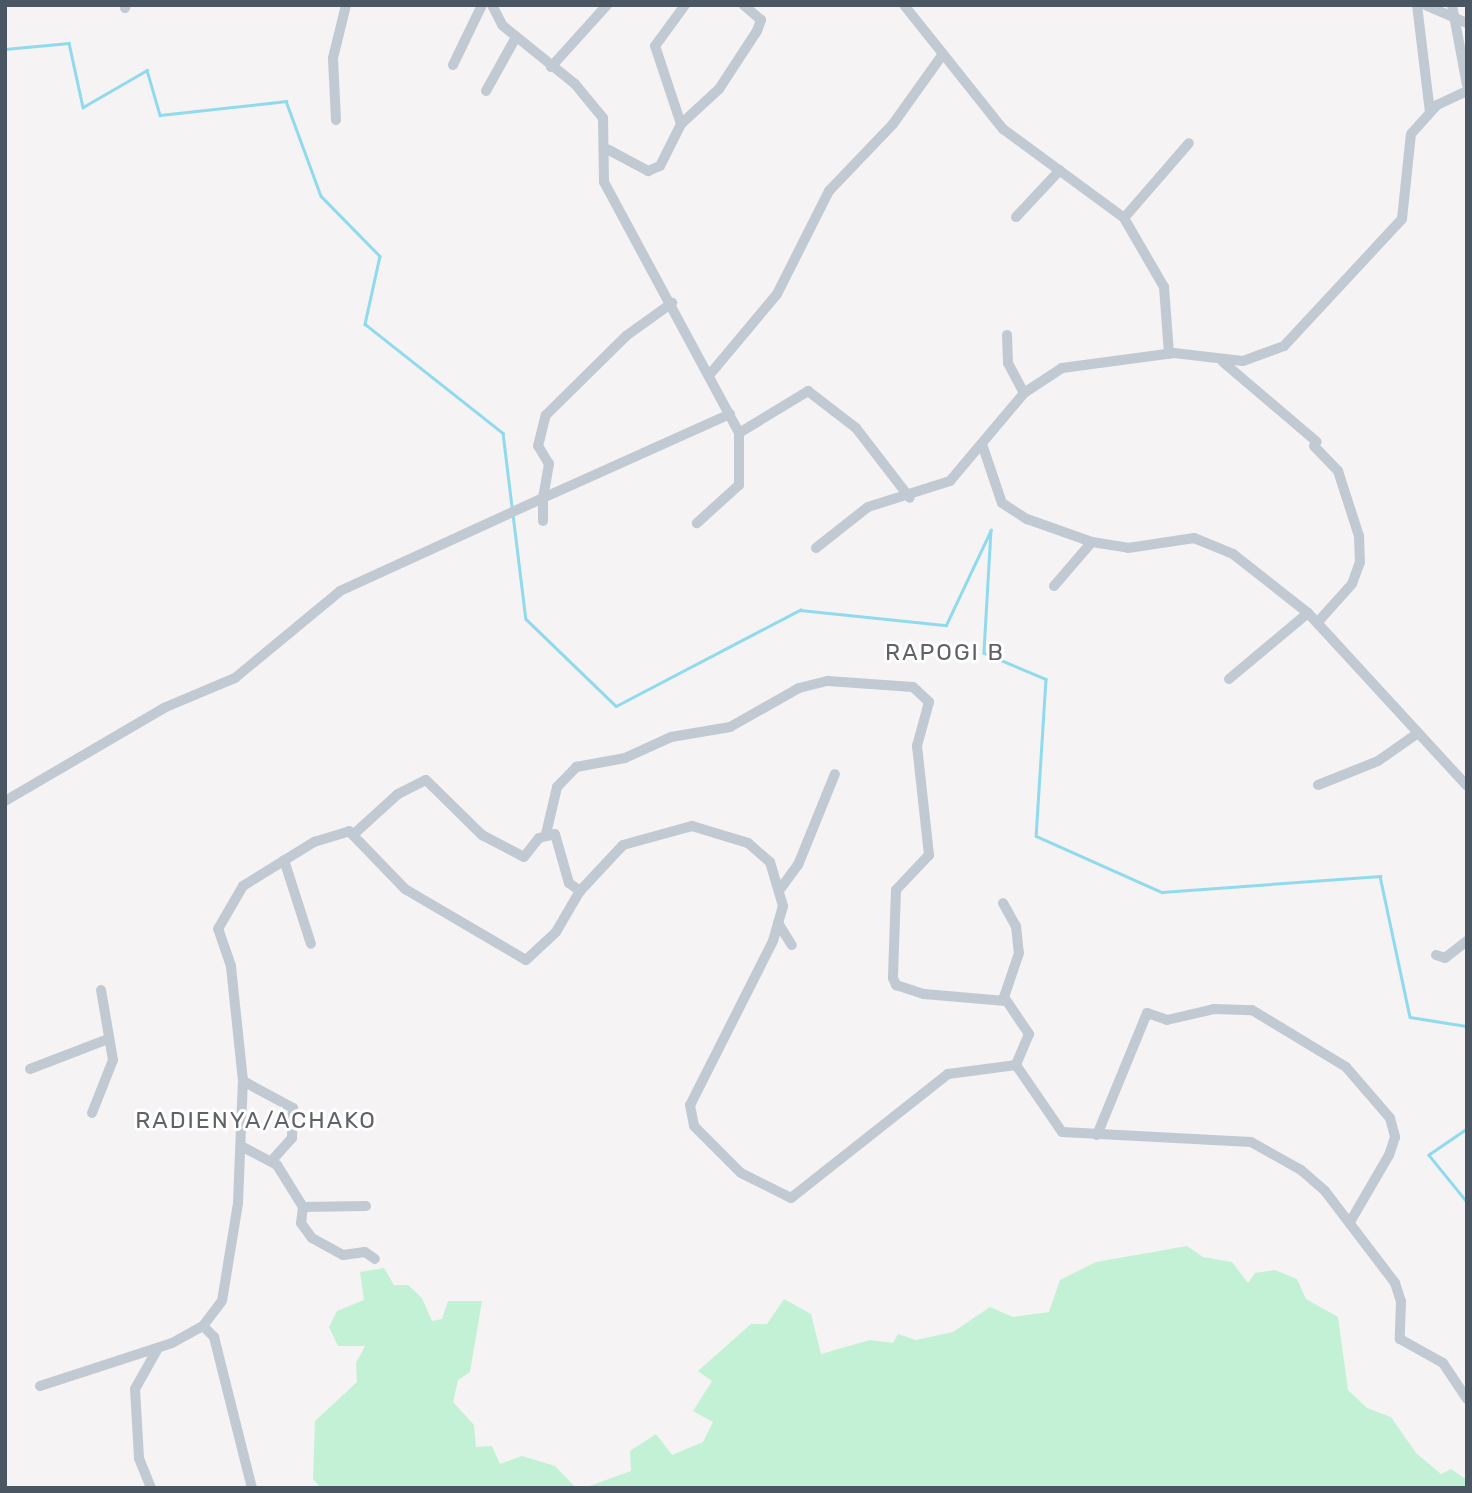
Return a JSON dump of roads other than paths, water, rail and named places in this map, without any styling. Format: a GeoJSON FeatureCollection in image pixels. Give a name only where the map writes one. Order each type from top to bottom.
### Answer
{"type":"FeatureCollection","features":[{"type":"Feature","properties":{"kind":"street"},"geometry":{"type":"LineString","coordinates":[[336,120],[333,58],[346,5]]}},
{"type":"Feature","properties":{"kind":"street"},"geometry":{"type":"LineString","coordinates":[[453,65],[482,5]]}},
{"type":"Feature","properties":{"kind":"street"},"geometry":{"type":"LineString","coordinates":[[492,5],[516,37],[593,102],[607,149],[604,182],[711,373],[739,433],[739,485],[698,523]]}},
{"type":"Feature","properties":{"kind":"street"},"geometry":{"type":"LineString","coordinates":[[551,67],[607,5]]}},
{"type":"Feature","properties":{"kind":"street"},"geometry":{"type":"LineString","coordinates":[[681,124],[655,46],[685,5]]}},
{"type":"Feature","properties":{"kind":"street"},"geometry":{"type":"LineString","coordinates":[[607,149],[654,170],[681,124],[719,89],[757,32],[761,20],[744,5]]}},
{"type":"Feature","properties":{"kind":"street"},"geometry":{"type":"LineString","coordinates":[[904,5],[1003,129],[1124,218],[1164,287],[1169,354]]}},
{"type":"Feature","properties":{"kind":"street"},"geometry":{"type":"LineString","coordinates":[[1417,5],[1430,112]]}},
{"type":"Feature","properties":{"kind":"street"},"geometry":{"type":"LineString","coordinates":[[1425,5],[1467,23]]}},
{"type":"Feature","properties":{"kind":"street"},"geometry":{"type":"LineString","coordinates":[[1452,5],[1467,85]]}},
{"type":"Feature","properties":{"kind":"street"},"geometry":{"type":"LineString","coordinates":[[486,91],[516,37]]}},
{"type":"Feature","properties":{"kind":"street"},"geometry":{"type":"LineString","coordinates":[[711,373],[776,294],[829,191],[893,124],[943,54]]}},
{"type":"Feature","properties":{"kind":"street"},"geometry":{"type":"LineString","coordinates":[[816,548],[868,507],[910,498],[950,481],[984,447],[1024,393],[1077,363],[1169,354],[1223,362],[1264,357],[1284,346],[1364,266],[1402,219],[1411,134],[1430,112],[1467,91]]}},
{"type":"Feature","properties":{"kind":"street"},"geometry":{"type":"LineString","coordinates":[[1124,218],[1189,143]]}},
{"type":"Feature","properties":{"kind":"street"},"geometry":{"type":"LineString","coordinates":[[1016,216],[1060,170]]}},
{"type":"Feature","properties":{"kind":"street"},"geometry":{"type":"LineString","coordinates":[[543,521],[543,498],[550,464],[538,446],[546,415],[626,336],[672,303]]}},
{"type":"Feature","properties":{"kind":"street"},"geometry":{"type":"LineString","coordinates":[[1007,335],[1008,363],[1024,393]]}},
{"type":"Feature","properties":{"kind":"street"},"geometry":{"type":"LineString","coordinates":[[1223,362],[1315,444],[1338,471],[1359,536],[1360,562],[1352,584],[1317,623]]}},
{"type":"Feature","properties":{"kind":"street"},"geometry":{"type":"LineString","coordinates":[[739,433],[808,391],[856,428],[910,498]]}},
{"type":"Feature","properties":{"kind":"street"},"geometry":{"type":"LineString","coordinates":[[5,801],[166,707],[235,678],[341,590],[730,414]]}},
{"type":"Feature","properties":{"kind":"street"},"geometry":{"type":"LineString","coordinates":[[984,447],[986,469],[1007,508],[1092,542],[1128,548],[1168,538],[1206,541],[1233,554],[1308,613],[1467,786]]}},
{"type":"Feature","properties":{"kind":"street"},"geometry":{"type":"LineString","coordinates":[[1054,586],[1092,542]]}},
{"type":"Feature","properties":{"kind":"street"},"geometry":{"type":"LineString","coordinates":[[1229,679],[1308,613]]}},
{"type":"Feature","properties":{"kind":"street"},"geometry":{"type":"LineString","coordinates":[[354,834],[398,794],[426,780],[482,835],[524,857],[546,834],[557,787],[576,767],[625,758],[671,737],[730,727],[799,688],[828,681],[913,687],[929,702],[917,746],[929,855],[896,890],[893,978],[896,985],[924,994],[1006,1001]]}},
{"type":"Feature","properties":{"kind":"street"},"geometry":{"type":"LineString","coordinates":[[1318,785],[1385,757],[1418,733]]}},
{"type":"Feature","properties":{"kind":"street"},"geometry":{"type":"LineString","coordinates":[[835,774],[798,865],[781,888],[778,923],[690,1105],[695,1126],[741,1173],[791,1198],[948,1074],[1016,1065]]}},
{"type":"Feature","properties":{"kind":"street"},"geometry":{"type":"LineString","coordinates":[[40,1386],[158,1348],[203,1326],[222,1301],[230,1262],[241,1146],[243,1081],[231,966],[218,929],[234,895],[284,860],[335,832],[354,834],[405,889],[526,960],[556,932],[580,891],[616,847],[692,826],[761,851],[781,888]]}},
{"type":"Feature","properties":{"kind":"street"},"geometry":{"type":"LineString","coordinates":[[546,834],[558,837],[569,883],[580,891]]}},
{"type":"Feature","properties":{"kind":"street"},"geometry":{"type":"LineString","coordinates":[[284,860],[311,944]]}},
{"type":"Feature","properties":{"kind":"street"},"geometry":{"type":"LineString","coordinates":[[1003,903],[1016,926],[1019,953],[1006,1001]]}},
{"type":"Feature","properties":{"kind":"street"},"geometry":{"type":"LineString","coordinates":[[778,923],[792,945]]}},
{"type":"Feature","properties":{"kind":"street"},"geometry":{"type":"LineString","coordinates":[[1436,955],[1445,958],[1467,941]]}},
{"type":"Feature","properties":{"kind":"street"},"geometry":{"type":"LineString","coordinates":[[92,1113],[113,1060],[101,990]]}},
{"type":"Feature","properties":{"kind":"street"},"geometry":{"type":"LineString","coordinates":[[1006,1001],[1029,1034],[1016,1065]]}},
{"type":"Feature","properties":{"kind":"street"},"geometry":{"type":"LineString","coordinates":[[1097,1135],[1147,1013],[1167,1020],[1214,1009],[1252,1010],[1346,1067],[1390,1118],[1395,1137],[1389,1155],[1350,1222]]}},
{"type":"Feature","properties":{"kind":"street"},"geometry":{"type":"LineString","coordinates":[[30,1069],[108,1039]]}},
{"type":"Feature","properties":{"kind":"street"},"geometry":{"type":"LineString","coordinates":[[1016,1065],[1056,1129],[1097,1135],[1251,1142],[1301,1170],[1350,1222],[1395,1283],[1402,1308],[1400,1339],[1443,1363],[1467,1399]]}},
{"type":"Feature","properties":{"kind":"street"},"geometry":{"type":"LineString","coordinates":[[243,1081],[293,1108],[292,1138],[271,1161]]}},
{"type":"Feature","properties":{"kind":"street"},"geometry":{"type":"LineString","coordinates":[[241,1146],[271,1161],[303,1207],[301,1223],[312,1238],[343,1255],[365,1252],[375,1259]]}},
{"type":"Feature","properties":{"kind":"street"},"geometry":{"type":"LineString","coordinates":[[303,1207],[366,1206]]}},
{"type":"Feature","properties":{"kind":"street"},"geometry":{"type":"LineString","coordinates":[[203,1326],[214,1337],[252,1488]]}},
{"type":"Feature","properties":{"kind":"street"},"geometry":{"type":"LineString","coordinates":[[151,1488],[139,1458],[135,1389],[158,1348]]}},
{"type":"Feature","properties":{"kind":"waterway"},"geometry":{"type":"LineString","coordinates":[[5,49],[69,43],[83,107],[147,70],[160,115],[286,101],[321,196],[380,256],[365,324],[503,433],[526,619],[616,706],[800,610],[946,625],[991,530],[984,653],[1046,679],[1036,836],[1162,892],[1380,876],[1410,1017],[1467,1026]]}},
{"type":"Feature","properties":{"kind":"waterway"},"geometry":{"type":"LineString","coordinates":[[1467,1129],[1429,1155],[1467,1202]]}},
{"type":"Feature","properties":{"kind":"district","name":"RAPOGI B"},"geometry":{"type":"Point","coordinates":[945,652]}},
{"type":"Feature","properties":{"kind":"district","name":"RADIENYA/ACHAKO"},"geometry":{"type":"Point","coordinates":[256,1120]}}]}
